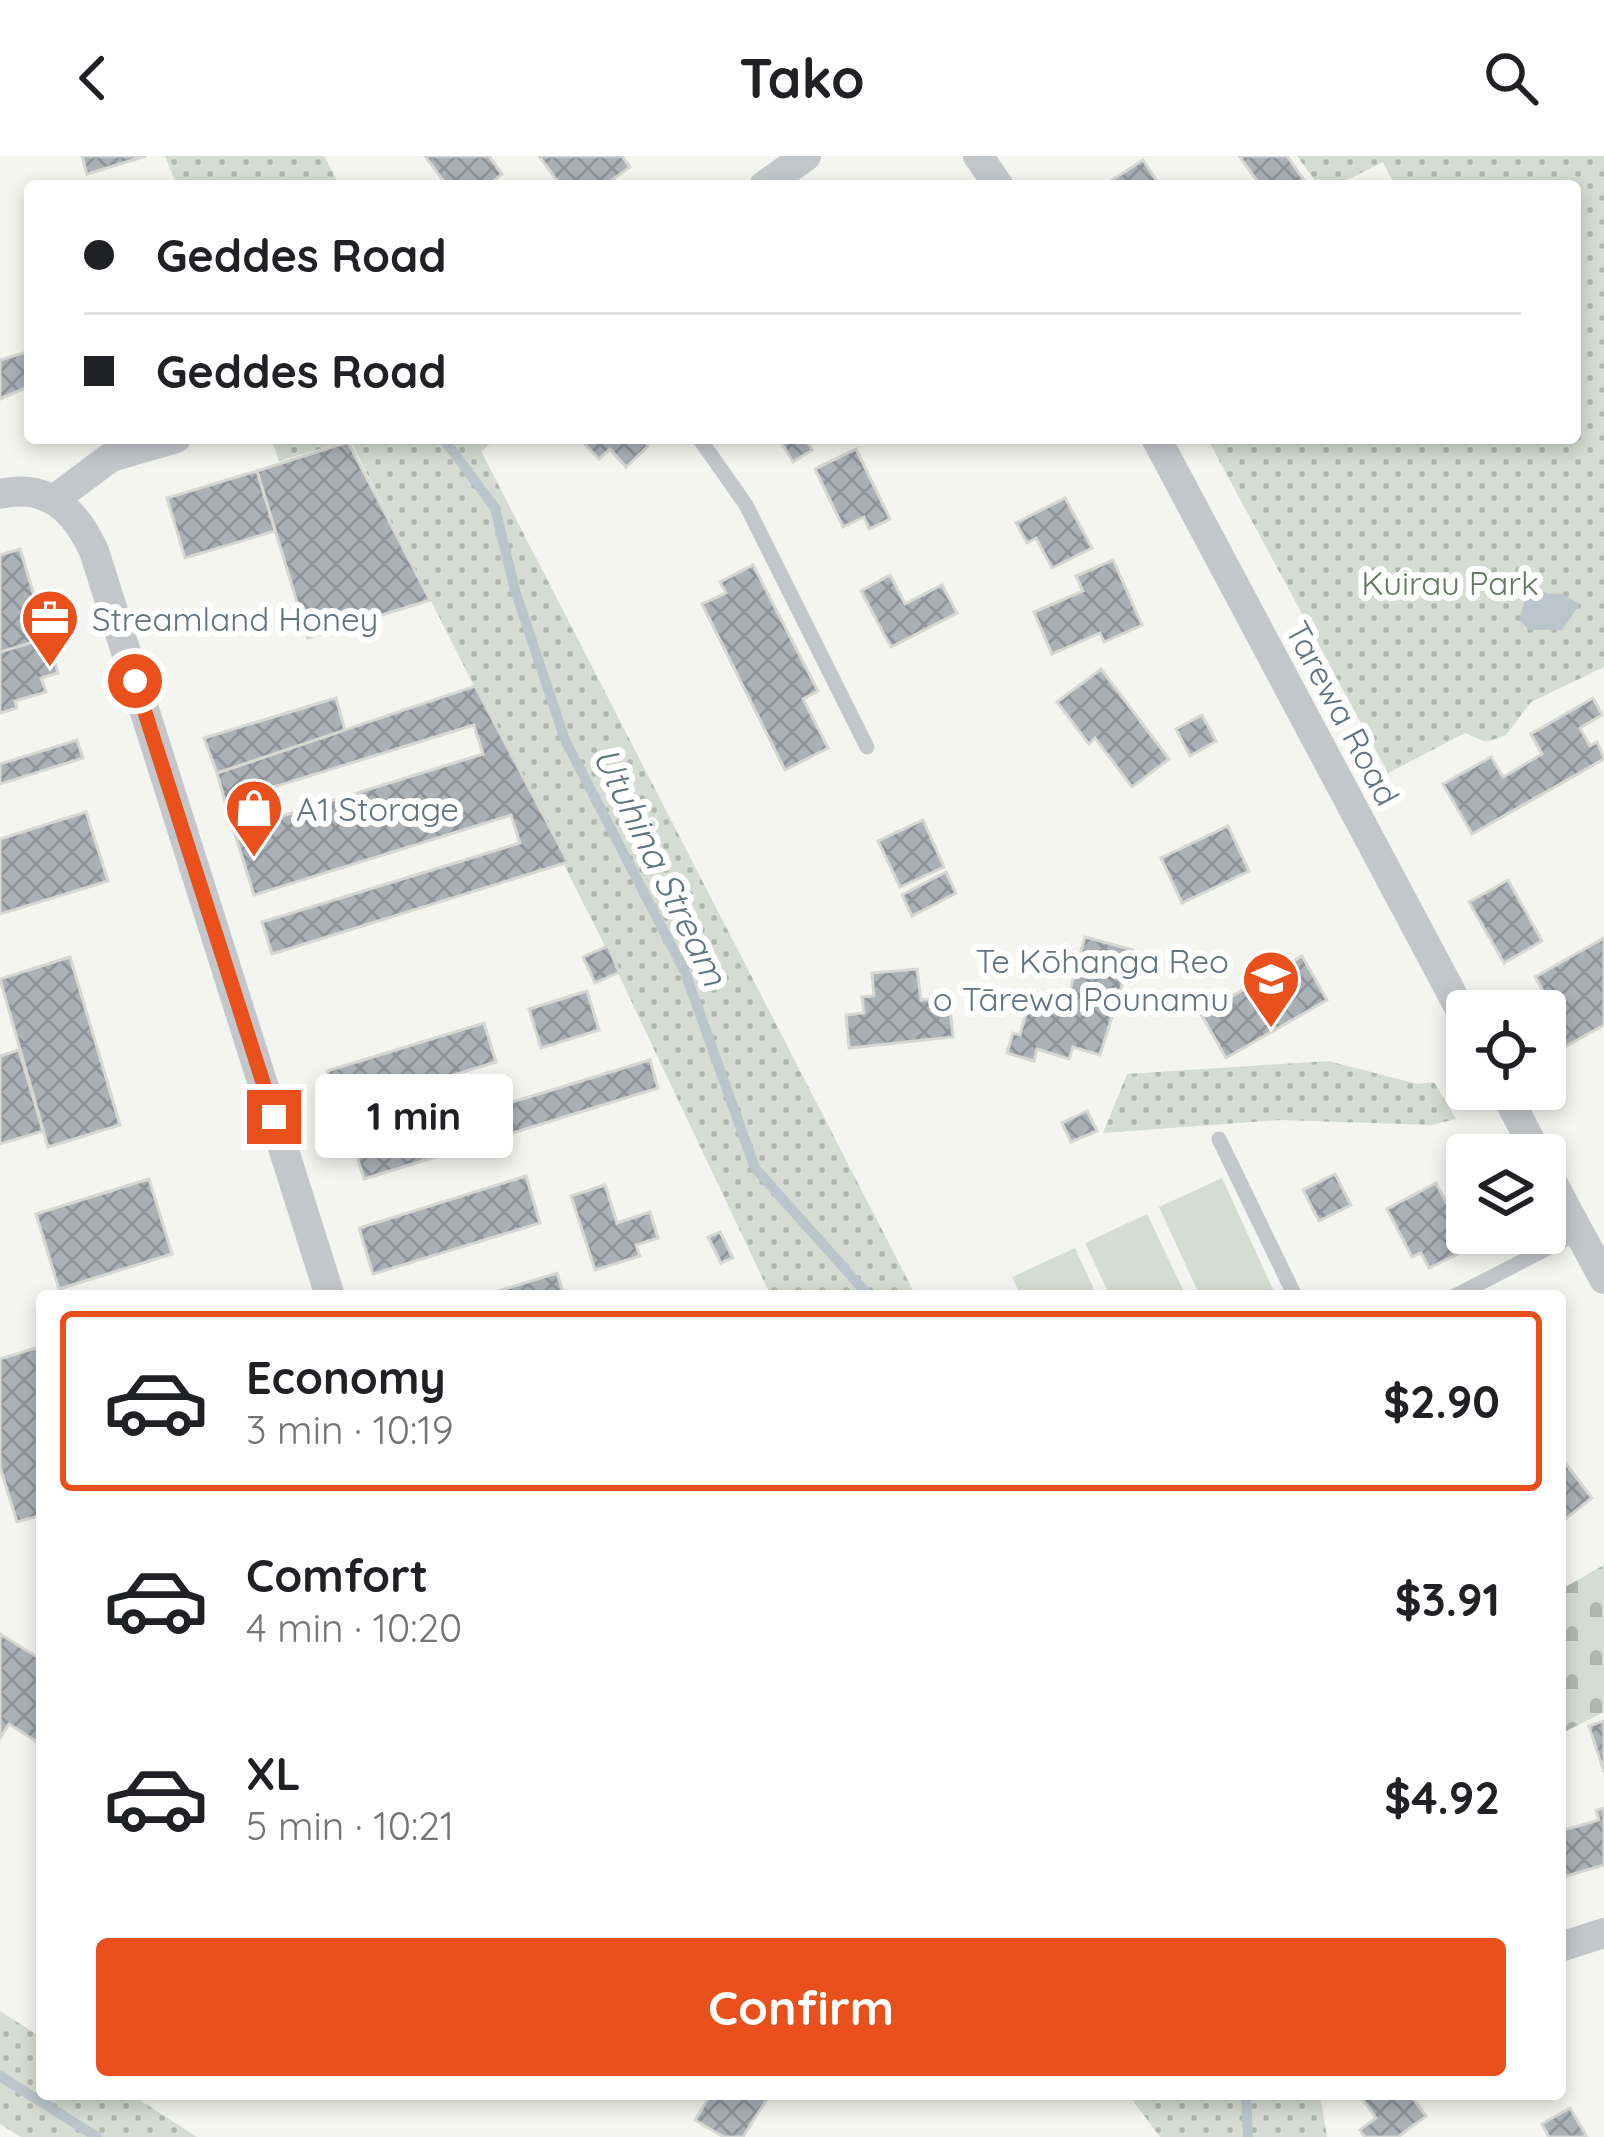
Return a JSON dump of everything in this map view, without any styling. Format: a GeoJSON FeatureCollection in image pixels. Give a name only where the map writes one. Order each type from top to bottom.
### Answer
{"type":"FeatureCollection","features":[{"type":"Feature","properties":{"kind":"street"},"geometry":{"type":"LineString","coordinates":[[772,180],[806,156]]}},
{"type":"Feature","properties":{"kind":"street"},"geometry":{"type":"LineString","coordinates":[[56,498],[111,458],[156,444]]}},
{"type":"Feature","properties":{"kind":"street","name":"Tarewa Road"},"geometry":{"type":"LineString","coordinates":[[1159,444],[1450,990]]}},
{"type":"Feature","properties":{"kind":"street"},"geometry":{"type":"LineString","coordinates":[[0,494],[35,492],[56,498],[74,515],[94,551],[328,1290]]}},
{"type":"Feature","properties":{"kind":"street"},"geometry":{"type":"LineString","coordinates":[[1566,1208],[1604,1279]]}},
{"type":"Feature","properties":{"kind":"street"},"geometry":{"type":"LineString","coordinates":[[1566,1945],[1604,1933]]}},
{"type":"Feature","properties":{"kind":"lane"},"geometry":{"type":"LineString","coordinates":[[703,444],[746,505],[867,747]]}},
{"type":"Feature","properties":{"kind":"lane"},"geometry":{"type":"LineString","coordinates":[[1219,1139],[1292,1290]]}},
{"type":"Feature","properties":{"kind":"lane"},"geometry":{"type":"LineString","coordinates":[[1467,1290],[1579,1232]]}},
{"type":"Feature","properties":{"kind":"green space"},"geometry":{"type":"Polygon","coordinates":[[[165,156],[324,156],[337,180],[175,180],[165,156]]]}},
{"type":"Feature","properties":{"kind":"green space","name":"Kuirau Park"},"geometry":{"type":"Polygon","coordinates":[[[1297,156],[1604,156],[1604,667],[1531,702],[1506,735],[1486,742],[1465,733],[1388,773],[1210,444],[1581,444],[1581,180],[1392,180],[1383,162],[1347,180],[1315,180],[1297,156]]]}},
{"type":"Feature","properties":{"kind":"green space"},"geometry":{"type":"Polygon","coordinates":[[[273,444],[336,444],[279,461],[273,444]]]}},
{"type":"Feature","properties":{"kind":"green space"},"geometry":{"type":"Polygon","coordinates":[[[352,444],[490,444],[481,451],[913,1290],[768,1290],[607,950],[352,444]]]}},
{"type":"Feature","properties":{"kind":"green space"},"geometry":{"type":"Polygon","coordinates":[[[1328,1061],[1418,1084],[1434,1082],[1446,1110],[1456,1119],[1432,1125],[1280,1120],[1103,1133],[1127,1074],[1328,1061]]]}},
{"type":"Feature","properties":{"kind":"green space"},"geometry":{"type":"Polygon","coordinates":[[[1222,1178],[1273,1290],[1197,1290],[1159,1207],[1222,1178]]]}},
{"type":"Feature","properties":{"kind":"green space"},"geometry":{"type":"Polygon","coordinates":[[[1147,1214],[1183,1290],[1107,1290],[1085,1243],[1147,1214]]]}},
{"type":"Feature","properties":{"kind":"green space"},"geometry":{"type":"Polygon","coordinates":[[[1075,1248],[1094,1290],[1018,1290],[1012,1277],[1075,1248]]]}},
{"type":"Feature","properties":{"kind":"green space"},"geometry":{"type":"Polygon","coordinates":[[[1604,1565],[1604,1712],[1566,1731],[1566,1587],[1604,1565]]]}},
{"type":"Feature","properties":{"kind":"green space"},"geometry":{"type":"Polygon","coordinates":[[[0,2011],[36,2034],[36,2100],[139,2100],[197,2137],[21,2137],[0,2124],[0,2011]]]}},
{"type":"Feature","properties":{"kind":"green space"},"geometry":{"type":"Polygon","coordinates":[[[1132,2100],[1321,2100],[1327,2137],[1160,2137],[1132,2100]]]}},
{"type":"Feature","properties":{"kind":"shaded area"},"geometry":{"type":"Polygon","coordinates":[[[1542,593],[1562,594],[1580,604],[1562,630],[1529,630],[1519,619],[1525,600],[1542,593]]]}},
{"type":"Feature","properties":{"kind":"building"},"geometry":{"type":"Polygon","coordinates":[[[82,156],[146,156],[87,174],[82,156]]]}},
{"type":"Feature","properties":{"kind":"building"},"geometry":{"type":"Polygon","coordinates":[[[425,156],[489,156],[502,174],[494,180],[443,180],[425,156]]]}},
{"type":"Feature","properties":{"kind":"building"},"geometry":{"type":"Polygon","coordinates":[[[539,156],[622,156],[630,167],[612,180],[557,180],[539,156]]]}},
{"type":"Feature","properties":{"kind":"building"},"geometry":{"type":"Polygon","coordinates":[[[1239,156],[1287,156],[1304,180],[1257,180],[1239,156]]]}},
{"type":"Feature","properties":{"kind":"building"},"geometry":{"type":"Polygon","coordinates":[[[1143,160],[1156,180],[1112,180],[1143,160]]]}},
{"type":"Feature","properties":{"kind":"building"},"geometry":{"type":"Polygon","coordinates":[[[24,353],[24,389],[0,399],[0,360],[24,353]]]}},
{"type":"Feature","properties":{"kind":"building"},"geometry":{"type":"Polygon","coordinates":[[[349,444],[430,600],[308,638],[257,471],[349,444]]]}},
{"type":"Feature","properties":{"kind":"building"},"geometry":{"type":"Polygon","coordinates":[[[585,444],[648,446],[626,467],[610,449],[599,459],[585,444]]]}},
{"type":"Feature","properties":{"kind":"building"},"geometry":{"type":"Polygon","coordinates":[[[782,444],[808,444],[812,450],[793,462],[782,444]]]}},
{"type":"Feature","properties":{"kind":"building"},"geometry":{"type":"Polygon","coordinates":[[[856,449],[890,519],[869,529],[864,517],[843,527],[815,469],[856,449]]]}},
{"type":"Feature","properties":{"kind":"building"},"geometry":{"type":"Polygon","coordinates":[[[257,471],[275,531],[185,558],[167,498],[257,471]]]}},
{"type":"Feature","properties":{"kind":"building"},"geometry":{"type":"Polygon","coordinates":[[[1065,498],[1092,548],[1052,568],[1036,538],[1027,543],[1016,523],[1065,498]]]}},
{"type":"Feature","properties":{"kind":"building"},"geometry":{"type":"Polygon","coordinates":[[[20,549],[47,638],[0,652],[0,555],[20,549]]]}},
{"type":"Feature","properties":{"kind":"building"},"geometry":{"type":"Polygon","coordinates":[[[1113,560],[1142,625],[1104,642],[1100,633],[1052,654],[1034,612],[1083,591],[1076,576],[1113,560]]]}},
{"type":"Feature","properties":{"kind":"building"},"geometry":{"type":"Polygon","coordinates":[[[753,565],[818,691],[803,699],[828,748],[785,770],[702,604],[726,593],[720,582],[753,565]]]}},
{"type":"Feature","properties":{"kind":"building"},"geometry":{"type":"Polygon","coordinates":[[[890,575],[905,604],[942,585],[957,613],[891,647],[861,591],[890,575]]]}},
{"type":"Feature","properties":{"kind":"building"},"geometry":{"type":"Polygon","coordinates":[[[47,638],[58,673],[41,678],[46,692],[15,701],[17,708],[0,713],[0,652],[47,638]]]}},
{"type":"Feature","properties":{"kind":"building"},"geometry":{"type":"Polygon","coordinates":[[[1101,669],[1169,759],[1132,787],[1095,738],[1089,744],[1057,702],[1101,669]]]}},
{"type":"Feature","properties":{"kind":"building"},"geometry":{"type":"Polygon","coordinates":[[[475,686],[568,862],[272,954],[262,922],[520,843],[511,815],[254,895],[234,831],[483,754],[474,725],[225,802],[217,773],[475,686]]]}},
{"type":"Feature","properties":{"kind":"building"},"geometry":{"type":"Polygon","coordinates":[[[336,698],[345,730],[217,773],[204,738],[336,698]]]}},
{"type":"Feature","properties":{"kind":"building"},"geometry":{"type":"Polygon","coordinates":[[[1593,698],[1602,715],[1580,728],[1590,746],[1597,742],[1604,759],[1472,834],[1443,784],[1491,757],[1503,777],[1510,773],[1542,754],[1531,734],[1593,698]]]}},
{"type":"Feature","properties":{"kind":"building"},"geometry":{"type":"Polygon","coordinates":[[[1202,715],[1216,741],[1190,756],[1176,729],[1202,715]]]}},
{"type":"Feature","properties":{"kind":"building"},"geometry":{"type":"Polygon","coordinates":[[[77,740],[83,758],[0,784],[0,764],[77,740]]]}},
{"type":"Feature","properties":{"kind":"building"},"geometry":{"type":"Polygon","coordinates":[[[86,812],[108,881],[0,914],[0,839],[86,812]]]}},
{"type":"Feature","properties":{"kind":"building"},"geometry":{"type":"Polygon","coordinates":[[[923,820],[944,867],[900,887],[878,841],[923,820]]]}},
{"type":"Feature","properties":{"kind":"building"},"geometry":{"type":"Polygon","coordinates":[[[1228,826],[1249,871],[1182,903],[1161,858],[1228,826]]]}},
{"type":"Feature","properties":{"kind":"building"},"geometry":{"type":"Polygon","coordinates":[[[946,872],[956,893],[912,916],[902,895],[946,872]]]}},
{"type":"Feature","properties":{"kind":"building"},"geometry":{"type":"Polygon","coordinates":[[[1508,880],[1542,941],[1504,963],[1469,902],[1508,880]]]}},
{"type":"Feature","properties":{"kind":"building"},"geometry":{"type":"Polygon","coordinates":[[[1085,937],[1133,950],[1100,1055],[1073,1047],[1069,1059],[1037,1049],[1034,1061],[1007,1053],[1013,1033],[1020,1035],[1032,991],[1067,1001],[1085,937]]]}},
{"type":"Feature","properties":{"kind":"building"},"geometry":{"type":"Polygon","coordinates":[[[1604,938],[1604,1025],[1566,1046],[1566,990],[1542,990],[1535,977],[1604,938]]]}},
{"type":"Feature","properties":{"kind":"building"},"geometry":{"type":"Polygon","coordinates":[[[608,946],[619,972],[595,983],[583,957],[608,946]]]}},
{"type":"Feature","properties":{"kind":"building"},"geometry":{"type":"Polygon","coordinates":[[[1302,956],[1327,1000],[1226,1058],[1201,1014],[1302,956]]]}},
{"type":"Feature","properties":{"kind":"building"},"geometry":{"type":"Polygon","coordinates":[[[70,957],[120,1125],[48,1147],[0,979],[70,957]]]}},
{"type":"Feature","properties":{"kind":"building"},"geometry":{"type":"Polygon","coordinates":[[[917,969],[921,1000],[949,997],[953,1037],[849,1048],[846,1015],[864,1013],[862,997],[874,996],[872,973],[917,969]]]}},
{"type":"Feature","properties":{"kind":"building"},"geometry":{"type":"Polygon","coordinates":[[[587,991],[599,1030],[541,1048],[529,1009],[587,991]]]}},
{"type":"Feature","properties":{"kind":"building"},"geometry":{"type":"Polygon","coordinates":[[[484,1023],[496,1062],[339,1110],[327,1071],[484,1023]]]}},
{"type":"Feature","properties":{"kind":"building"},"geometry":{"type":"Polygon","coordinates":[[[19,1050],[43,1131],[0,1144],[0,1056],[19,1050]]]}},
{"type":"Feature","properties":{"kind":"building"},"geometry":{"type":"Polygon","coordinates":[[[650,1060],[658,1088],[364,1179],[355,1150],[650,1060]]]}},
{"type":"Feature","properties":{"kind":"building"},"geometry":{"type":"Polygon","coordinates":[[[1087,1111],[1097,1131],[1071,1142],[1062,1123],[1087,1111]]]}},
{"type":"Feature","properties":{"kind":"building"},"geometry":{"type":"Polygon","coordinates":[[[1335,1174],[1351,1205],[1319,1221],[1303,1190],[1335,1174]]]}},
{"type":"Feature","properties":{"kind":"building"},"geometry":{"type":"Polygon","coordinates":[[[526,1176],[540,1223],[373,1274],[359,1228],[526,1176]]]}},
{"type":"Feature","properties":{"kind":"building"},"geometry":{"type":"Polygon","coordinates":[[[149,1179],[172,1254],[59,1289],[36,1214],[149,1179]]]}},
{"type":"Feature","properties":{"kind":"building"},"geometry":{"type":"Polygon","coordinates":[[[1436,1183],[1446,1202],[1446,1254],[1458,1254],[1429,1268],[1421,1253],[1412,1257],[1387,1209],[1436,1183]]]}},
{"type":"Feature","properties":{"kind":"building"},"geometry":{"type":"Polygon","coordinates":[[[605,1185],[617,1223],[650,1212],[658,1238],[636,1245],[640,1256],[595,1270],[571,1196],[605,1185]]]}},
{"type":"Feature","properties":{"kind":"building"},"geometry":{"type":"Polygon","coordinates":[[[720,1232],[733,1258],[721,1263],[708,1237],[720,1232]]]}},
{"type":"Feature","properties":{"kind":"building"},"geometry":{"type":"Polygon","coordinates":[[[557,1273],[562,1290],[502,1290],[557,1273]]]}},
{"type":"Feature","properties":{"kind":"building"},"geometry":{"type":"Polygon","coordinates":[[[36,1348],[36,1517],[17,1522],[0,1467],[0,1359],[36,1348]]]}},
{"type":"Feature","properties":{"kind":"building"},"geometry":{"type":"Polygon","coordinates":[[[1566,1464],[1592,1498],[1566,1518],[1566,1464]]]}},
{"type":"Feature","properties":{"kind":"building"},"geometry":{"type":"Polygon","coordinates":[[[0,1634],[36,1656],[36,1741],[9,1724],[0,1738],[0,1634]]]}},
{"type":"Feature","properties":{"kind":"building"},"geometry":{"type":"Polygon","coordinates":[[[1604,1721],[1604,1772],[1589,1726],[1604,1721]]]}},
{"type":"Feature","properties":{"kind":"building"},"geometry":{"type":"Polygon","coordinates":[[[1604,1808],[1604,1865],[1566,1876],[1566,1830],[1599,1820],[1596,1810],[1604,1808]]]}},
{"type":"Feature","properties":{"kind":"building"},"geometry":{"type":"Polygon","coordinates":[[[707,2100],[766,2100],[743,2137],[724,2137],[695,2120],[707,2100]]]}},
{"type":"Feature","properties":{"kind":"building"},"geometry":{"type":"Polygon","coordinates":[[[1363,2100],[1414,2100],[1426,2116],[1398,2137],[1365,2137],[1360,2130],[1376,2118],[1363,2100]]]}},
{"type":"Feature","properties":{"kind":"building"},"geometry":{"type":"Polygon","coordinates":[[[1570,2108],[1587,2137],[1549,2137],[1542,2124],[1570,2108]]]}},
{"type":"Feature","properties":{"kind":"waterway","name":"Utuhina Stream"},"geometry":{"type":"LineString","coordinates":[[447,444],[495,508],[515,590],[565,740],[685,972],[755,1168],[864,1290]]}},
{"type":"Feature","properties":{"kind":"waterway"},"geometry":{"type":"LineString","coordinates":[[0,2076],[36,2099]]}},
{"type":"Feature","properties":{"kind":"waterway"},"geometry":{"type":"LineString","coordinates":[[38,2100],[97,2137]]}},
{"type":"Feature","properties":{"kind":"waterway","name":"Utuhina Stream"},"geometry":{"type":"LineString","coordinates":[[1246,2100],[1248,2137]]}},
{"type":"Feature","properties":{"kind":"place","name":"Streamland Honey"},"geometry":{"type":"Point","coordinates":[50,669]}},
{"type":"Feature","properties":{"kind":"place","name":"A1 Storage"},"geometry":{"type":"Point","coordinates":[254,859]}},
{"type":"Feature","properties":{"kind":"place","name":"Te Kōhanga Reo o Tārewa Pounamu"},"geometry":{"type":"Point","coordinates":[1271,1030]}},
{"type":"Feature","properties":{"kind":"route"},"geometry":{"type":"LineString","coordinates":[[135,681],[274,1117]]}}]}
